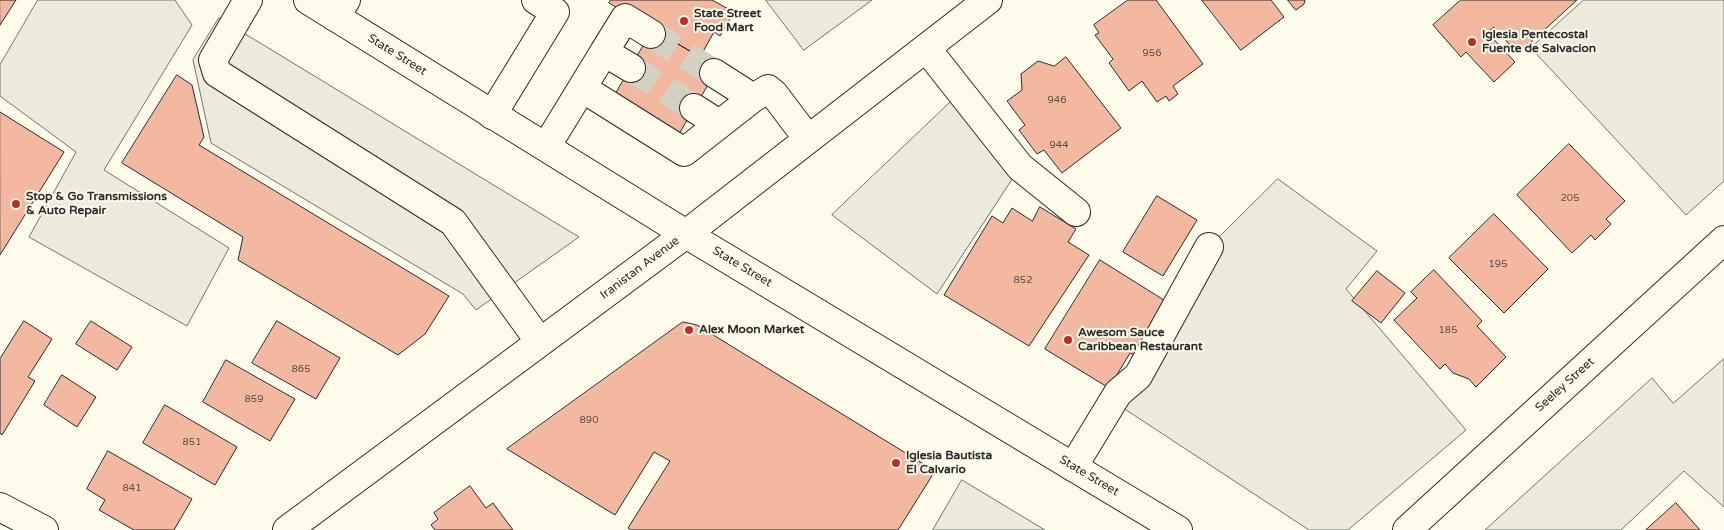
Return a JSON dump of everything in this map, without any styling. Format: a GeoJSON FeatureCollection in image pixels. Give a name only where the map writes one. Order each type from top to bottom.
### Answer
{"type":"FeatureCollection","features":[{"type":"Feature","properties":{"kind":"street"},"geometry":{"type":"LineString","coordinates":[[248,0],[213,60],[217,73],[453,222],[540,342]]}},
{"type":"Feature","properties":{"kind":"street","name":"State Street"},"geometry":{"type":"LineString","coordinates":[[308,0],[340,8],[492,115],[1178,530]]}},
{"type":"Feature","properties":{"kind":"street"},"geometry":{"type":"LineString","coordinates":[[492,115],[556,12],[536,0]]}},
{"type":"Feature","properties":{"kind":"street","name":"Iranistan Avenue"},"geometry":{"type":"LineString","coordinates":[[287,530],[686,234],[988,0]]}},
{"type":"Feature","properties":{"kind":"street"},"geometry":{"type":"LineString","coordinates":[[546,147],[625,18],[651,34]]}},
{"type":"Feature","properties":{"kind":"street"},"geometry":{"type":"LineString","coordinates":[[926,48],[1020,167],[1076,212]]}},
{"type":"Feature","properties":{"kind":"street"},"geometry":{"type":"LineString","coordinates":[[604,52],[631,68]]}},
{"type":"Feature","properties":{"kind":"street"},"geometry":{"type":"LineString","coordinates":[[714,73],[753,98]]}},
{"type":"Feature","properties":{"kind":"street"},"geometry":{"type":"LineString","coordinates":[[582,88],[684,152],[753,98],[768,89],[808,139]]}},
{"type":"Feature","properties":{"kind":"street"},"geometry":{"type":"LineString","coordinates":[[694,108],[719,124]]}},
{"type":"Feature","properties":{"kind":"street","name":"Seeley Street"},"geometry":{"type":"LineString","coordinates":[[1407,530],[1724,240]]}},
{"type":"Feature","properties":{"kind":"street"},"geometry":{"type":"LineString","coordinates":[[1074,467],[1118,394],[1138,376],[1209,247]]}},
{"type":"Feature","properties":{"kind":"street"},"geometry":{"type":"LineString","coordinates":[[0,507],[44,530]]}},
{"type":"Feature","properties":{"kind":"shaded area"},"geometry":{"type":"Polygon","coordinates":[[[38,0],[175,0],[192,25],[104,170],[229,248],[187,326],[29,237],[76,152],[0,96],[0,65],[38,0]]]}},
{"type":"Feature","properties":{"kind":"shaded area"},"geometry":{"type":"Polygon","coordinates":[[[766,0],[872,0],[804,50],[766,0]]]}},
{"type":"Feature","properties":{"kind":"shaded area"},"geometry":{"type":"Polygon","coordinates":[[[1584,0],[1724,0],[1724,181],[1686,215],[1531,48],[1584,0]]]}},
{"type":"Feature","properties":{"kind":"shaded area"},"geometry":{"type":"Polygon","coordinates":[[[219,18],[579,237],[476,310],[463,294],[211,143],[193,60],[219,18]]]}},
{"type":"Feature","properties":{"kind":"shaded area"},"geometry":{"type":"Polygon","coordinates":[[[960,93],[1020,167],[937,294],[832,215],[960,93]]]}},
{"type":"Feature","properties":{"kind":"shaded area"},"geometry":{"type":"Polygon","coordinates":[[[1278,179],[1377,251],[1346,289],[1466,430],[1348,530],[1309,530],[1114,402],[1209,247],[1278,179]]]}},
{"type":"Feature","properties":{"kind":"shaded area"},"geometry":{"type":"Polygon","coordinates":[[[1724,359],[1724,507],[1684,471],[1621,530],[1485,530],[1652,378],[1673,403],[1724,359]]]}},
{"type":"Feature","properties":{"kind":"shaded area"},"geometry":{"type":"Polygon","coordinates":[[[962,480],[1045,530],[933,530],[962,480]]]}},
{"type":"Feature","properties":{"kind":"building"},"geometry":{"type":"Polygon","coordinates":[[[0,0],[16,0],[0,25],[0,0]]]}},
{"type":"Feature","properties":{"kind":"building","name":"State Street Food Mart"},"geometry":{"type":"Polygon","coordinates":[[[611,0],[712,0],[734,12],[720,36],[714,32],[700,57],[609,3],[611,0]]]}},
{"type":"Feature","properties":{"kind":"building"},"geometry":{"type":"Polygon","coordinates":[[[1128,0],[1156,0],[1203,64],[1173,86],[1178,94],[1169,101],[1166,96],[1157,102],[1142,81],[1129,91],[1109,63],[1113,59],[1095,35],[1099,33],[1094,25],[1128,0]]]}},
{"type":"Feature","properties":{"kind":"building"},"geometry":{"type":"Polygon","coordinates":[[[1202,0],[1271,0],[1284,17],[1241,50],[1202,0]]]}},
{"type":"Feature","properties":{"kind":"building"},"geometry":{"type":"Polygon","coordinates":[[[1288,0],[1305,0],[1304,4],[1296,10],[1288,0]]]}},
{"type":"Feature","properties":{"kind":"building","name":"Iglesia Pentecostal Fuente de Salvacion"},"geometry":{"type":"Polygon","coordinates":[[[1461,0],[1577,0],[1518,54],[1494,27],[1487,32],[1515,62],[1494,82],[1466,52],[1461,57],[1433,25],[1461,0]]]}},
{"type":"Feature","properties":{"kind":"building"},"geometry":{"type":"Polygon","coordinates":[[[653,29],[718,68],[676,139],[611,102],[653,29]]]}},
{"type":"Feature","properties":{"kind":"building"},"geometry":{"type":"Polygon","coordinates":[[[1066,57],[1121,128],[1062,173],[1044,150],[1037,154],[1019,130],[1025,125],[1007,101],[1022,90],[1021,74],[1038,61],[1054,66],[1066,57]]]}},
{"type":"Feature","properties":{"kind":"building"},"geometry":{"type":"Polygon","coordinates":[[[177,75],[192,85],[204,137],[199,145],[449,296],[425,334],[398,355],[238,260],[243,237],[122,163],[177,75]]]}},
{"type":"Feature","properties":{"kind":"building","name":"Stop & Go Transmissions & Auto Repair"},"geometry":{"type":"Polygon","coordinates":[[[0,112],[64,152],[0,255],[0,112]]]}},
{"type":"Feature","properties":{"kind":"building"},"geometry":{"type":"Polygon","coordinates":[[[1569,144],[1625,201],[1606,219],[1611,224],[1595,240],[1591,235],[1572,253],[1517,195],[1569,144]]]}},
{"type":"Feature","properties":{"kind":"building"},"geometry":{"type":"Polygon","coordinates":[[[1157,196],[1197,220],[1163,276],[1123,252],[1157,196]]]}},
{"type":"Feature","properties":{"kind":"building"},"geometry":{"type":"Polygon","coordinates":[[[1040,207],[1076,229],[1068,242],[1089,255],[1029,346],[944,295],[992,216],[1003,223],[1012,208],[1032,221],[1040,207]]]}},
{"type":"Feature","properties":{"kind":"building"},"geometry":{"type":"Polygon","coordinates":[[[1494,214],[1548,269],[1504,313],[1449,258],[1494,214]]]}},
{"type":"Feature","properties":{"kind":"building"},"geometry":{"type":"Polygon","coordinates":[[[1100,260],[1167,302],[1134,355],[1130,353],[1109,388],[1045,349],[1100,260]]]}},
{"type":"Feature","properties":{"kind":"building"},"geometry":{"type":"Polygon","coordinates":[[[1434,270],[1482,321],[1477,326],[1506,357],[1476,387],[1469,379],[1453,373],[1445,364],[1440,369],[1394,320],[1417,298],[1411,292],[1434,270]]]}},
{"type":"Feature","properties":{"kind":"building"},"geometry":{"type":"Polygon","coordinates":[[[1377,271],[1405,293],[1381,323],[1352,301],[1377,271]]]}},
{"type":"Feature","properties":{"kind":"building"},"geometry":{"type":"Polygon","coordinates":[[[24,321],[52,339],[28,377],[35,381],[2,435],[0,433],[0,359],[24,321]]]}},
{"type":"Feature","properties":{"kind":"building"},"geometry":{"type":"Polygon","coordinates":[[[91,321],[132,347],[117,370],[76,344],[91,321]]]}},
{"type":"Feature","properties":{"kind":"building"},"geometry":{"type":"Polygon","coordinates":[[[277,321],[340,358],[316,399],[252,363],[277,321]]]}},
{"type":"Feature","properties":{"kind":"building"},"geometry":{"type":"Polygon","coordinates":[[[683,322],[697,325],[935,471],[898,530],[631,530],[628,528],[670,461],[654,452],[615,515],[507,449],[683,322]]]}},
{"type":"Feature","properties":{"kind":"building"},"geometry":{"type":"Polygon","coordinates":[[[226,360],[295,399],[270,441],[203,402],[226,360]]]}},
{"type":"Feature","properties":{"kind":"building"},"geometry":{"type":"Polygon","coordinates":[[[62,375],[96,397],[77,427],[44,405],[62,375]]]}},
{"type":"Feature","properties":{"kind":"building"},"geometry":{"type":"Polygon","coordinates":[[[165,405],[237,447],[215,485],[143,443],[165,405]]]}},
{"type":"Feature","properties":{"kind":"building"},"geometry":{"type":"Polygon","coordinates":[[[108,451],[192,499],[174,530],[134,530],[99,510],[105,500],[87,489],[108,451]]]}},
{"type":"Feature","properties":{"kind":"building"},"geometry":{"type":"Polygon","coordinates":[[[470,486],[486,508],[493,503],[513,530],[435,530],[431,525],[438,519],[434,513],[470,486]]]}},
{"type":"Feature","properties":{"kind":"building"},"geometry":{"type":"Polygon","coordinates":[[[1676,503],[1700,530],[1646,530],[1676,503]]]}},
{"type":"Feature","properties":{"kind":"tunnel"},"geometry":{"type":"LineString","coordinates":[[651,34],[714,73]]}},
{"type":"Feature","properties":{"kind":"tunnel"},"geometry":{"type":"LineString","coordinates":[[631,68],[694,108]]}},
{"type":"Feature","properties":{"kind":"place","name":"State Street Food Mart"},"geometry":{"type":"Point","coordinates":[684,21]}},
{"type":"Feature","properties":{"kind":"place","name":"Iglesia Pentecostal Fuente de Salvacion"},"geometry":{"type":"Point","coordinates":[1472,42]}},
{"type":"Feature","properties":{"kind":"place","name":"Stop & Go Transmissions & Auto Repair"},"geometry":{"type":"Point","coordinates":[16,204]}},
{"type":"Feature","properties":{"kind":"place","name":"Alex Moon Market"},"geometry":{"type":"Point","coordinates":[689,330]}},
{"type":"Feature","properties":{"kind":"place","name":"Awesom Sauce Caribbean Restaurant"},"geometry":{"type":"Point","coordinates":[1068,340]}},
{"type":"Feature","properties":{"kind":"place","name":"Iglesia Bautista El Calvario"},"geometry":{"type":"Point","coordinates":[896,463]}}]}
